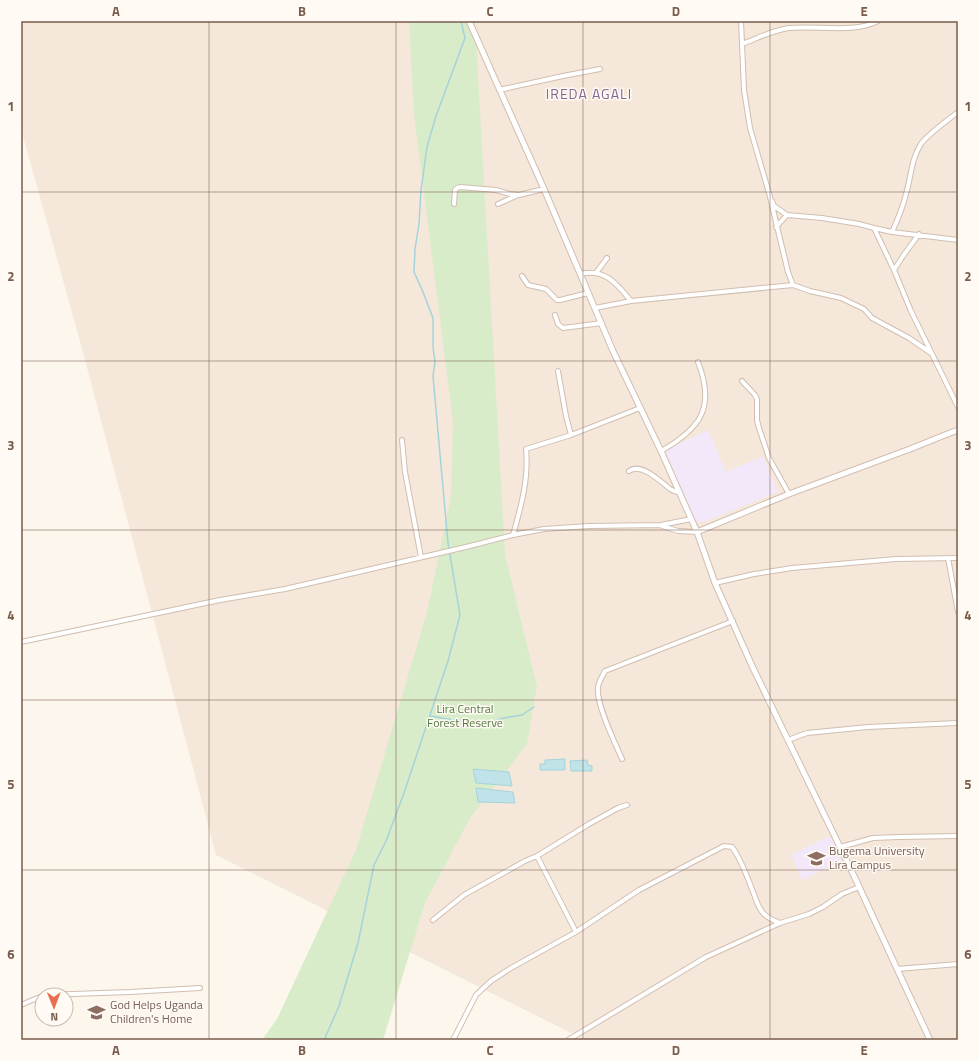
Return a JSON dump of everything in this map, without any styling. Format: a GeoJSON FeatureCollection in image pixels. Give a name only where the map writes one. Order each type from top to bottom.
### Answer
{"type":"FeatureCollection","features":[{"type":"Feature","properties":{"kind":"street"},"geometry":{"type":"LineString","coordinates":[[469,21],[544,189],[613,350],[697,532],[715,583],[753,668],[840,847],[930,1040]]}},
{"type":"Feature","properties":{"kind":"street"},"geometry":{"type":"LineString","coordinates":[[741,21],[744,90],[750,128],[769,194],[788,272],[793,285]]}},
{"type":"Feature","properties":{"kind":"street"},"geometry":{"type":"LineString","coordinates":[[742,44],[775,31],[788,28],[858,27],[873,24],[878,21]]}},
{"type":"Feature","properties":{"kind":"street"},"geometry":{"type":"LineString","coordinates":[[500,90],[600,69]]}},
{"type":"Feature","properties":{"kind":"street"},"geometry":{"type":"LineString","coordinates":[[892,232],[906,194],[915,155],[921,143],[931,133],[958,112]]}},
{"type":"Feature","properties":{"kind":"street"},"geometry":{"type":"LineString","coordinates":[[454,204],[455,190],[460,187],[496,190],[519,195]]}},
{"type":"Feature","properties":{"kind":"street"},"geometry":{"type":"LineString","coordinates":[[498,204],[519,195],[544,189]]}},
{"type":"Feature","properties":{"kind":"street"},"geometry":{"type":"LineString","coordinates":[[769,194],[774,206],[787,215],[822,218],[859,224],[892,232],[919,234],[958,240]]}},
{"type":"Feature","properties":{"kind":"street"},"geometry":{"type":"LineString","coordinates":[[776,227],[787,215]]}},
{"type":"Feature","properties":{"kind":"street"},"geometry":{"type":"LineString","coordinates":[[874,228],[911,311],[958,407]]}},
{"type":"Feature","properties":{"kind":"street"},"geometry":{"type":"LineString","coordinates":[[894,270],[919,234]]}},
{"type":"Feature","properties":{"kind":"street"},"geometry":{"type":"LineString","coordinates":[[596,273],[607,258]]}},
{"type":"Feature","properties":{"kind":"street"},"geometry":{"type":"LineString","coordinates":[[580,274],[589,272],[605,276],[615,282],[631,301]]}},
{"type":"Feature","properties":{"kind":"street"},"geometry":{"type":"LineString","coordinates":[[522,276],[528,285],[546,289],[558,300],[588,292]]}},
{"type":"Feature","properties":{"kind":"street"},"geometry":{"type":"LineString","coordinates":[[595,308],[631,301],[793,285],[810,291],[841,298],[864,309],[872,318],[909,338],[932,353]]}},
{"type":"Feature","properties":{"kind":"street"},"geometry":{"type":"LineString","coordinates":[[555,315],[558,324],[563,328],[602,323]]}},
{"type":"Feature","properties":{"kind":"street"},"geometry":{"type":"LineString","coordinates":[[660,451],[673,444],[687,433],[702,415],[706,395],[703,375],[698,362]]}},
{"type":"Feature","properties":{"kind":"street"},"geometry":{"type":"LineString","coordinates":[[558,371],[571,435]]}},
{"type":"Feature","properties":{"kind":"street"},"geometry":{"type":"LineString","coordinates":[[742,381],[757,399],[757,420],[759,428],[770,458],[789,494]]}},
{"type":"Feature","properties":{"kind":"street"},"geometry":{"type":"LineString","coordinates":[[514,535],[524,492],[526,449],[571,435],[640,408]]}},
{"type":"Feature","properties":{"kind":"street"},"geometry":{"type":"LineString","coordinates":[[660,525],[678,531],[697,532],[789,494],[958,431]]}},
{"type":"Feature","properties":{"kind":"street"},"geometry":{"type":"LineString","coordinates":[[402,440],[405,472],[421,557]]}},
{"type":"Feature","properties":{"kind":"street"},"geometry":{"type":"LineString","coordinates":[[629,471],[631,469],[645,470],[674,491],[678,492]]}},
{"type":"Feature","properties":{"kind":"street"},"geometry":{"type":"LineString","coordinates":[[21,642],[207,602],[285,589],[544,529],[660,525],[691,519]]}},
{"type":"Feature","properties":{"kind":"street"},"geometry":{"type":"LineString","coordinates":[[948,558],[958,612]]}},
{"type":"Feature","properties":{"kind":"street"},"geometry":{"type":"LineString","coordinates":[[715,583],[754,574],[792,568],[896,559],[958,558]]}},
{"type":"Feature","properties":{"kind":"street"},"geometry":{"type":"LineString","coordinates":[[622,759],[598,696],[599,682],[605,671],[733,622]]}},
{"type":"Feature","properties":{"kind":"street"},"geometry":{"type":"LineString","coordinates":[[788,740],[807,733],[868,727],[958,723]]}},
{"type":"Feature","properties":{"kind":"street"},"geometry":{"type":"LineString","coordinates":[[433,920],[464,895],[525,861],[537,856],[589,824],[618,808],[627,805]]}},
{"type":"Feature","properties":{"kind":"street"},"geometry":{"type":"LineString","coordinates":[[840,847],[873,838],[958,836]]}},
{"type":"Feature","properties":{"kind":"street"},"geometry":{"type":"LineString","coordinates":[[453,1040],[474,998],[479,991],[491,981],[576,932],[639,890],[724,846],[735,850],[759,906],[764,914],[770,919],[780,923]]}},
{"type":"Feature","properties":{"kind":"street"},"geometry":{"type":"LineString","coordinates":[[537,856],[576,932]]}},
{"type":"Feature","properties":{"kind":"street"},"geometry":{"type":"LineString","coordinates":[[568,1040],[706,957],[780,923],[808,914],[823,907],[842,894],[859,887]]}},
{"type":"Feature","properties":{"kind":"street"},"geometry":{"type":"LineString","coordinates":[[897,969],[958,964]]}},
{"type":"Feature","properties":{"kind":"street"},"geometry":{"type":"LineString","coordinates":[[74,994],[200,988]]}},
{"type":"Feature","properties":{"kind":"street"},"geometry":{"type":"LineString","coordinates":[[21,1004],[34,999]]}},
{"type":"Feature","properties":{"kind":"shaded area"},"geometry":{"type":"Polygon","coordinates":[[[21,21],[958,21],[958,1040],[585,1040],[216,855],[81,345],[21,129],[21,21]]]}},
{"type":"Feature","properties":{"kind":"shaded area"},"geometry":{"type":"Polygon","coordinates":[[[708,430],[726,472],[763,456],[778,492],[707,521],[696,521],[692,518],[662,452],[708,430]]]}},
{"type":"Feature","properties":{"kind":"shaded area","name":"Bugema University Lira Campus"},"geometry":{"type":"Polygon","coordinates":[[[830,836],[842,861],[802,880],[791,855],[830,836]]]}},
{"type":"Feature","properties":{"kind":"green space","name":"Lira Central Forest Reserve"},"geometry":{"type":"Polygon","coordinates":[[[409,21],[475,21],[505,555],[537,686],[527,744],[470,818],[425,903],[383,1040],[262,1040],[277,1019],[356,850],[427,612],[451,496],[453,422],[414,115],[409,21]]]}},
{"type":"Feature","properties":{"kind":"water"},"geometry":{"type":"Polygon","coordinates":[[[565,759],[565,770],[540,770],[540,764],[545,764],[545,760],[565,759]]]}},
{"type":"Feature","properties":{"kind":"water"},"geometry":{"type":"Polygon","coordinates":[[[587,760],[588,765],[592,766],[592,771],[571,771],[570,761],[587,760]]]}},
{"type":"Feature","properties":{"kind":"water"},"geometry":{"type":"Polygon","coordinates":[[[473,769],[509,772],[512,786],[476,783],[473,769]]]}},
{"type":"Feature","properties":{"kind":"water"},"geometry":{"type":"Polygon","coordinates":[[[476,788],[513,792],[515,803],[478,802],[476,788]]]}},
{"type":"Feature","properties":{"kind":"waterway"},"geometry":{"type":"LineString","coordinates":[[324,1040],[339,1006],[358,943],[374,865],[386,841],[404,793],[448,661],[460,615],[448,543],[433,376],[435,362],[433,347],[433,318],[414,272],[421,190],[427,147],[436,116],[465,38],[461,21]]}},
{"type":"Feature","properties":{"kind":"waterway"},"geometry":{"type":"LineString","coordinates":[[430,716],[453,720],[489,722],[522,715],[534,707]]}},
{"type":"Feature","properties":{"kind":"place","name":"Bugema University Lira Campus"},"geometry":{"type":"Point","coordinates":[816,858]}},
{"type":"Feature","properties":{"kind":"place","name":"God Helps Uganda Children's Home"},"geometry":{"type":"Point","coordinates":[97,1012]}},
{"type":"Feature","properties":{"kind":"district","name":"IREDA AGALI"},"geometry":{"type":"Point","coordinates":[589,94]}}]}
